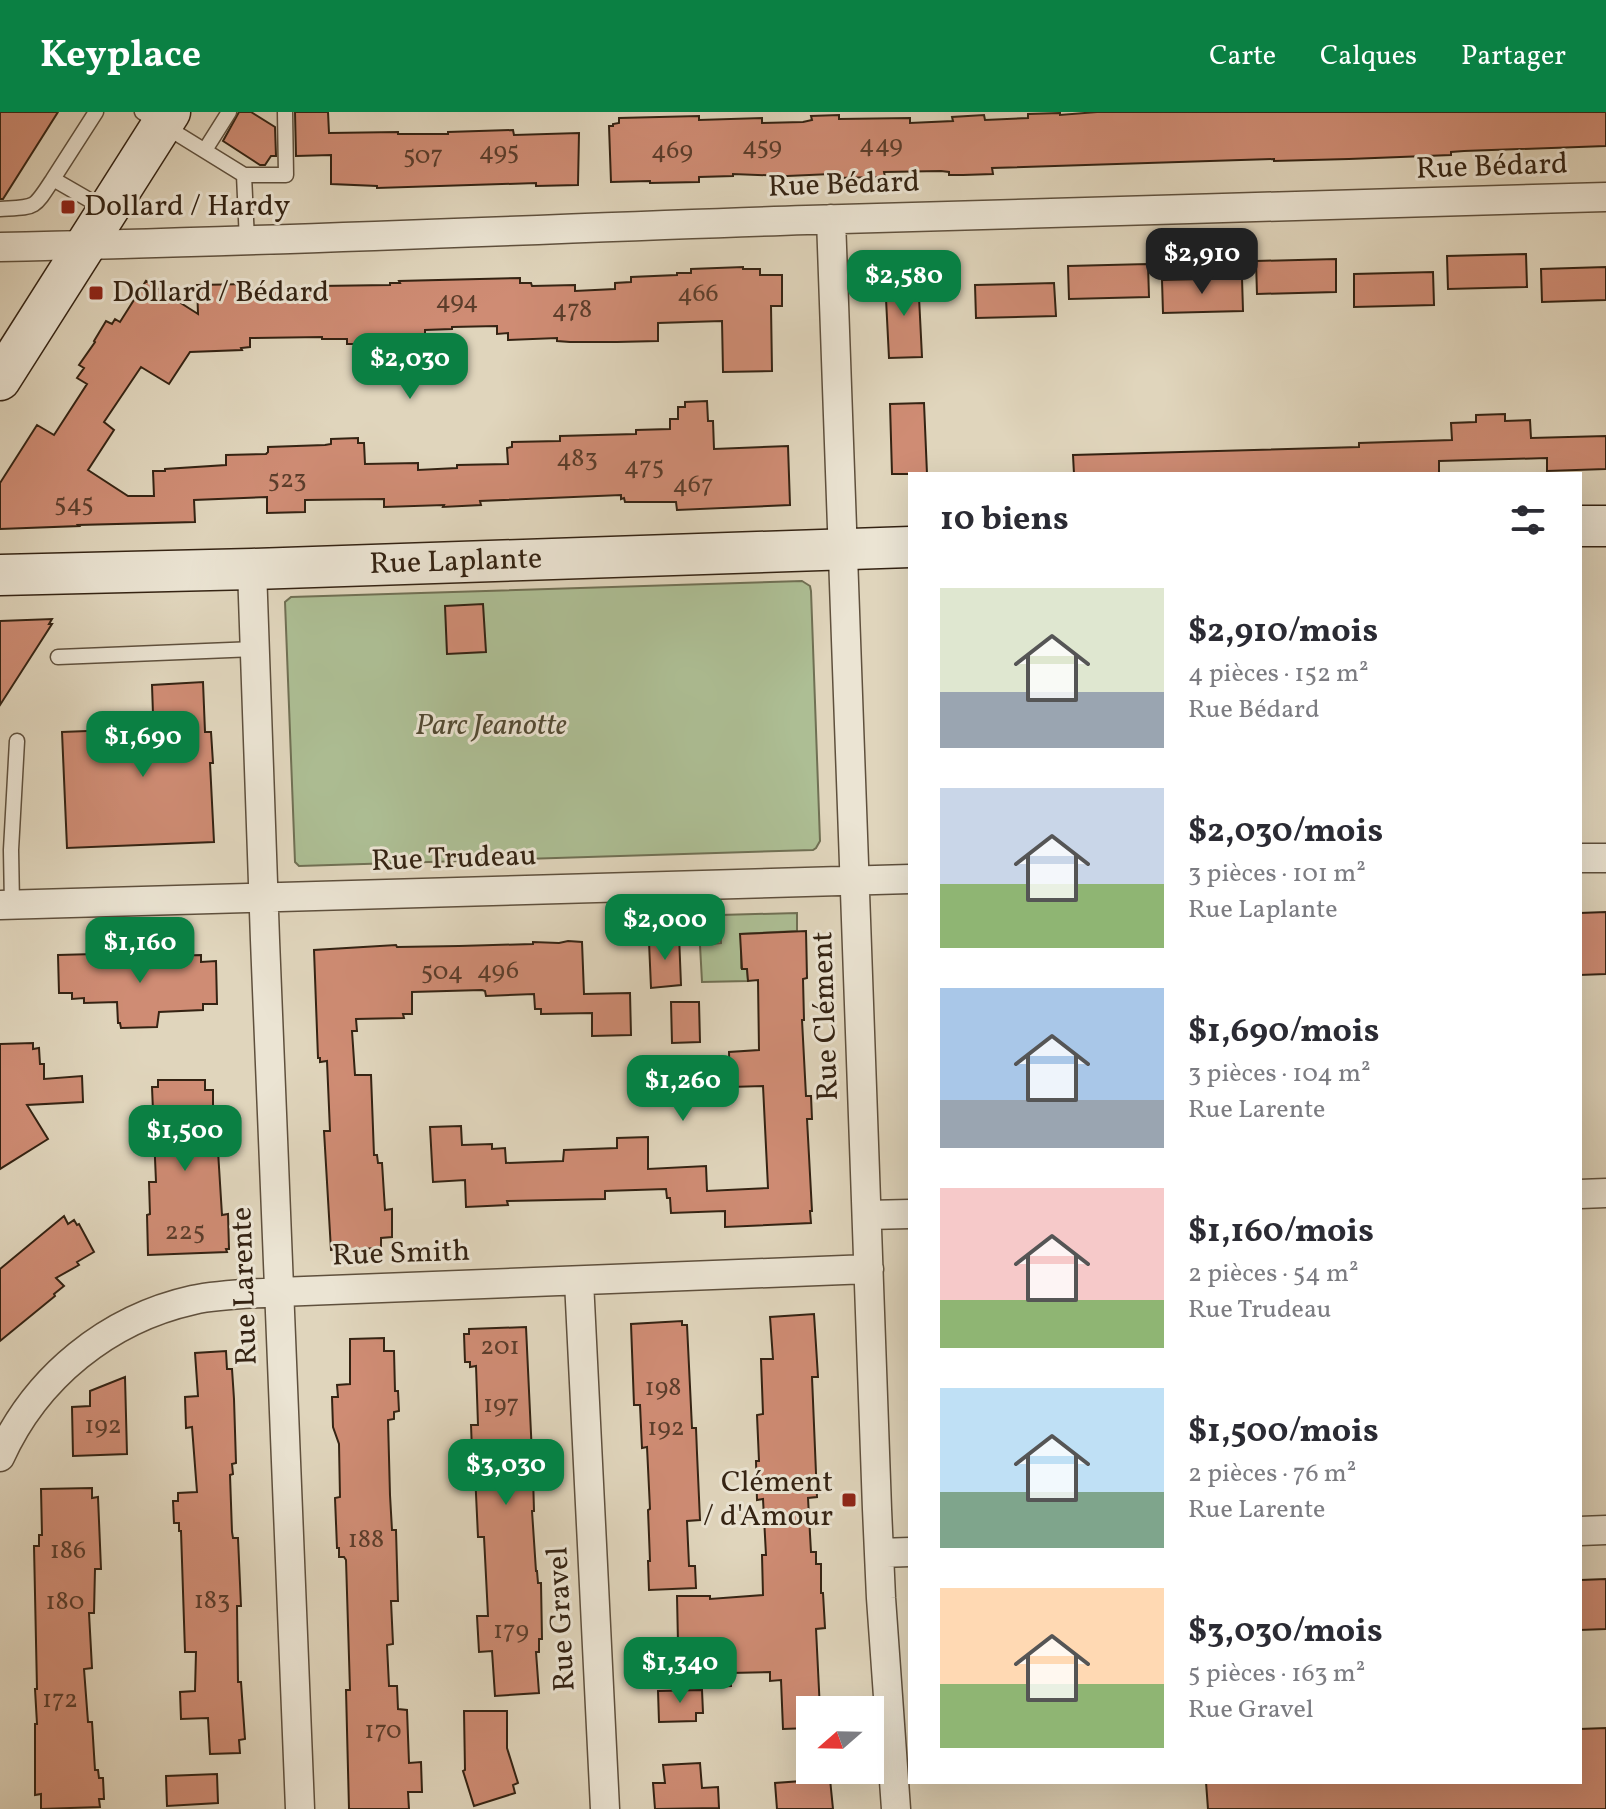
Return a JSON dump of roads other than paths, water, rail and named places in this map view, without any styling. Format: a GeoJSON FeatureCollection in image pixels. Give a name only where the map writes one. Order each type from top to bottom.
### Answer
{"type":"FeatureCollection","features":[{"type":"Feature","properties":{"kind":"street"},"geometry":{"type":"LineString","coordinates":[[0,380],[107,210],[158,116]]}},
{"type":"Feature","properties":{"kind":"street","name":"Rue Bédard"},"geometry":{"type":"LineString","coordinates":[[0,247],[1606,197]]}},
{"type":"Feature","properties":{"kind":"street","name":"Rue Clément"},"geometry":{"type":"LineString","coordinates":[[831,219],[879,1553],[896,1809]]}},
{"type":"Feature","properties":{"kind":"street"},"geometry":{"type":"LineString","coordinates":[[1582,526],[1606,526]]}},
{"type":"Feature","properties":{"kind":"street","name":"Rue Laplante"},"geometry":{"type":"LineString","coordinates":[[5,573],[252,569],[908,547]]}},
{"type":"Feature","properties":{"kind":"street","name":"Rue Larente"},"geometry":{"type":"LineString","coordinates":[[252,569],[300,1809]]}},
{"type":"Feature","properties":{"kind":"street"},"geometry":{"type":"LineString","coordinates":[[1582,858],[1606,858]]}},
{"type":"Feature","properties":{"kind":"street","name":"Rue Trudeau"},"geometry":{"type":"LineString","coordinates":[[6,905],[908,879]]}},
{"type":"Feature","properties":{"kind":"street"},"geometry":{"type":"LineString","coordinates":[[1582,1194],[1606,1193]]}},
{"type":"Feature","properties":{"kind":"street"},"geometry":{"type":"LineString","coordinates":[[867,1215],[908,1214]]}},
{"type":"Feature","properties":{"kind":"street","name":"Rue Smith"},"geometry":{"type":"LineString","coordinates":[[0,1457],[16,1426],[54,1379],[80,1353],[117,1328],[154,1312],[195,1300],[279,1292],[869,1269]]}},
{"type":"Feature","properties":{"kind":"street","name":"Rue Gravel"},"geometry":{"type":"LineString","coordinates":[[579,1281],[605,1809]]}},
{"type":"Feature","properties":{"kind":"street"},"geometry":{"type":"LineString","coordinates":[[1582,1531],[1606,1530]]}},
{"type":"Feature","properties":{"kind":"street"},"geometry":{"type":"LineString","coordinates":[[879,1553],[908,1552]]}},
{"type":"Feature","properties":{"kind":"lane"},"geometry":{"type":"LineString","coordinates":[[0,209],[32,206],[38,202],[96,112]]}},
{"type":"Feature","properties":{"kind":"lane"},"geometry":{"type":"LineString","coordinates":[[205,150],[229,112]]}},
{"type":"Feature","properties":{"kind":"lane"},"geometry":{"type":"LineString","coordinates":[[158,116],[244,175],[286,175],[285,112]]}},
{"type":"Feature","properties":{"kind":"lane"},"geometry":{"type":"LineString","coordinates":[[244,175],[247,241]]}},
{"type":"Feature","properties":{"kind":"lane"},"geometry":{"type":"LineString","coordinates":[[53,179],[107,210]]}},
{"type":"Feature","properties":{"kind":"lane"},"geometry":{"type":"LineString","coordinates":[[58,657],[255,649]]}},
{"type":"Feature","properties":{"kind":"lane"},"geometry":{"type":"LineString","coordinates":[[6,905],[17,741]]}},
{"type":"Feature","properties":{"kind":"place","name":"Dollard / Hardy"},"geometry":{"type":"Point","coordinates":[68,207]}},
{"type":"Feature","properties":{"kind":"place","name":"Dollard / Bédard"},"geometry":{"type":"Point","coordinates":[96,293]}},
{"type":"Feature","properties":{"kind":"place","name":"Clément / d'Amour"},"geometry":{"type":"Point","coordinates":[849,1500]}},
{"type":"Feature","properties":{"kind":"park label","name":"Parc Jeanotte"},"geometry":{"type":"Point","coordinates":[491,726]}}]}
